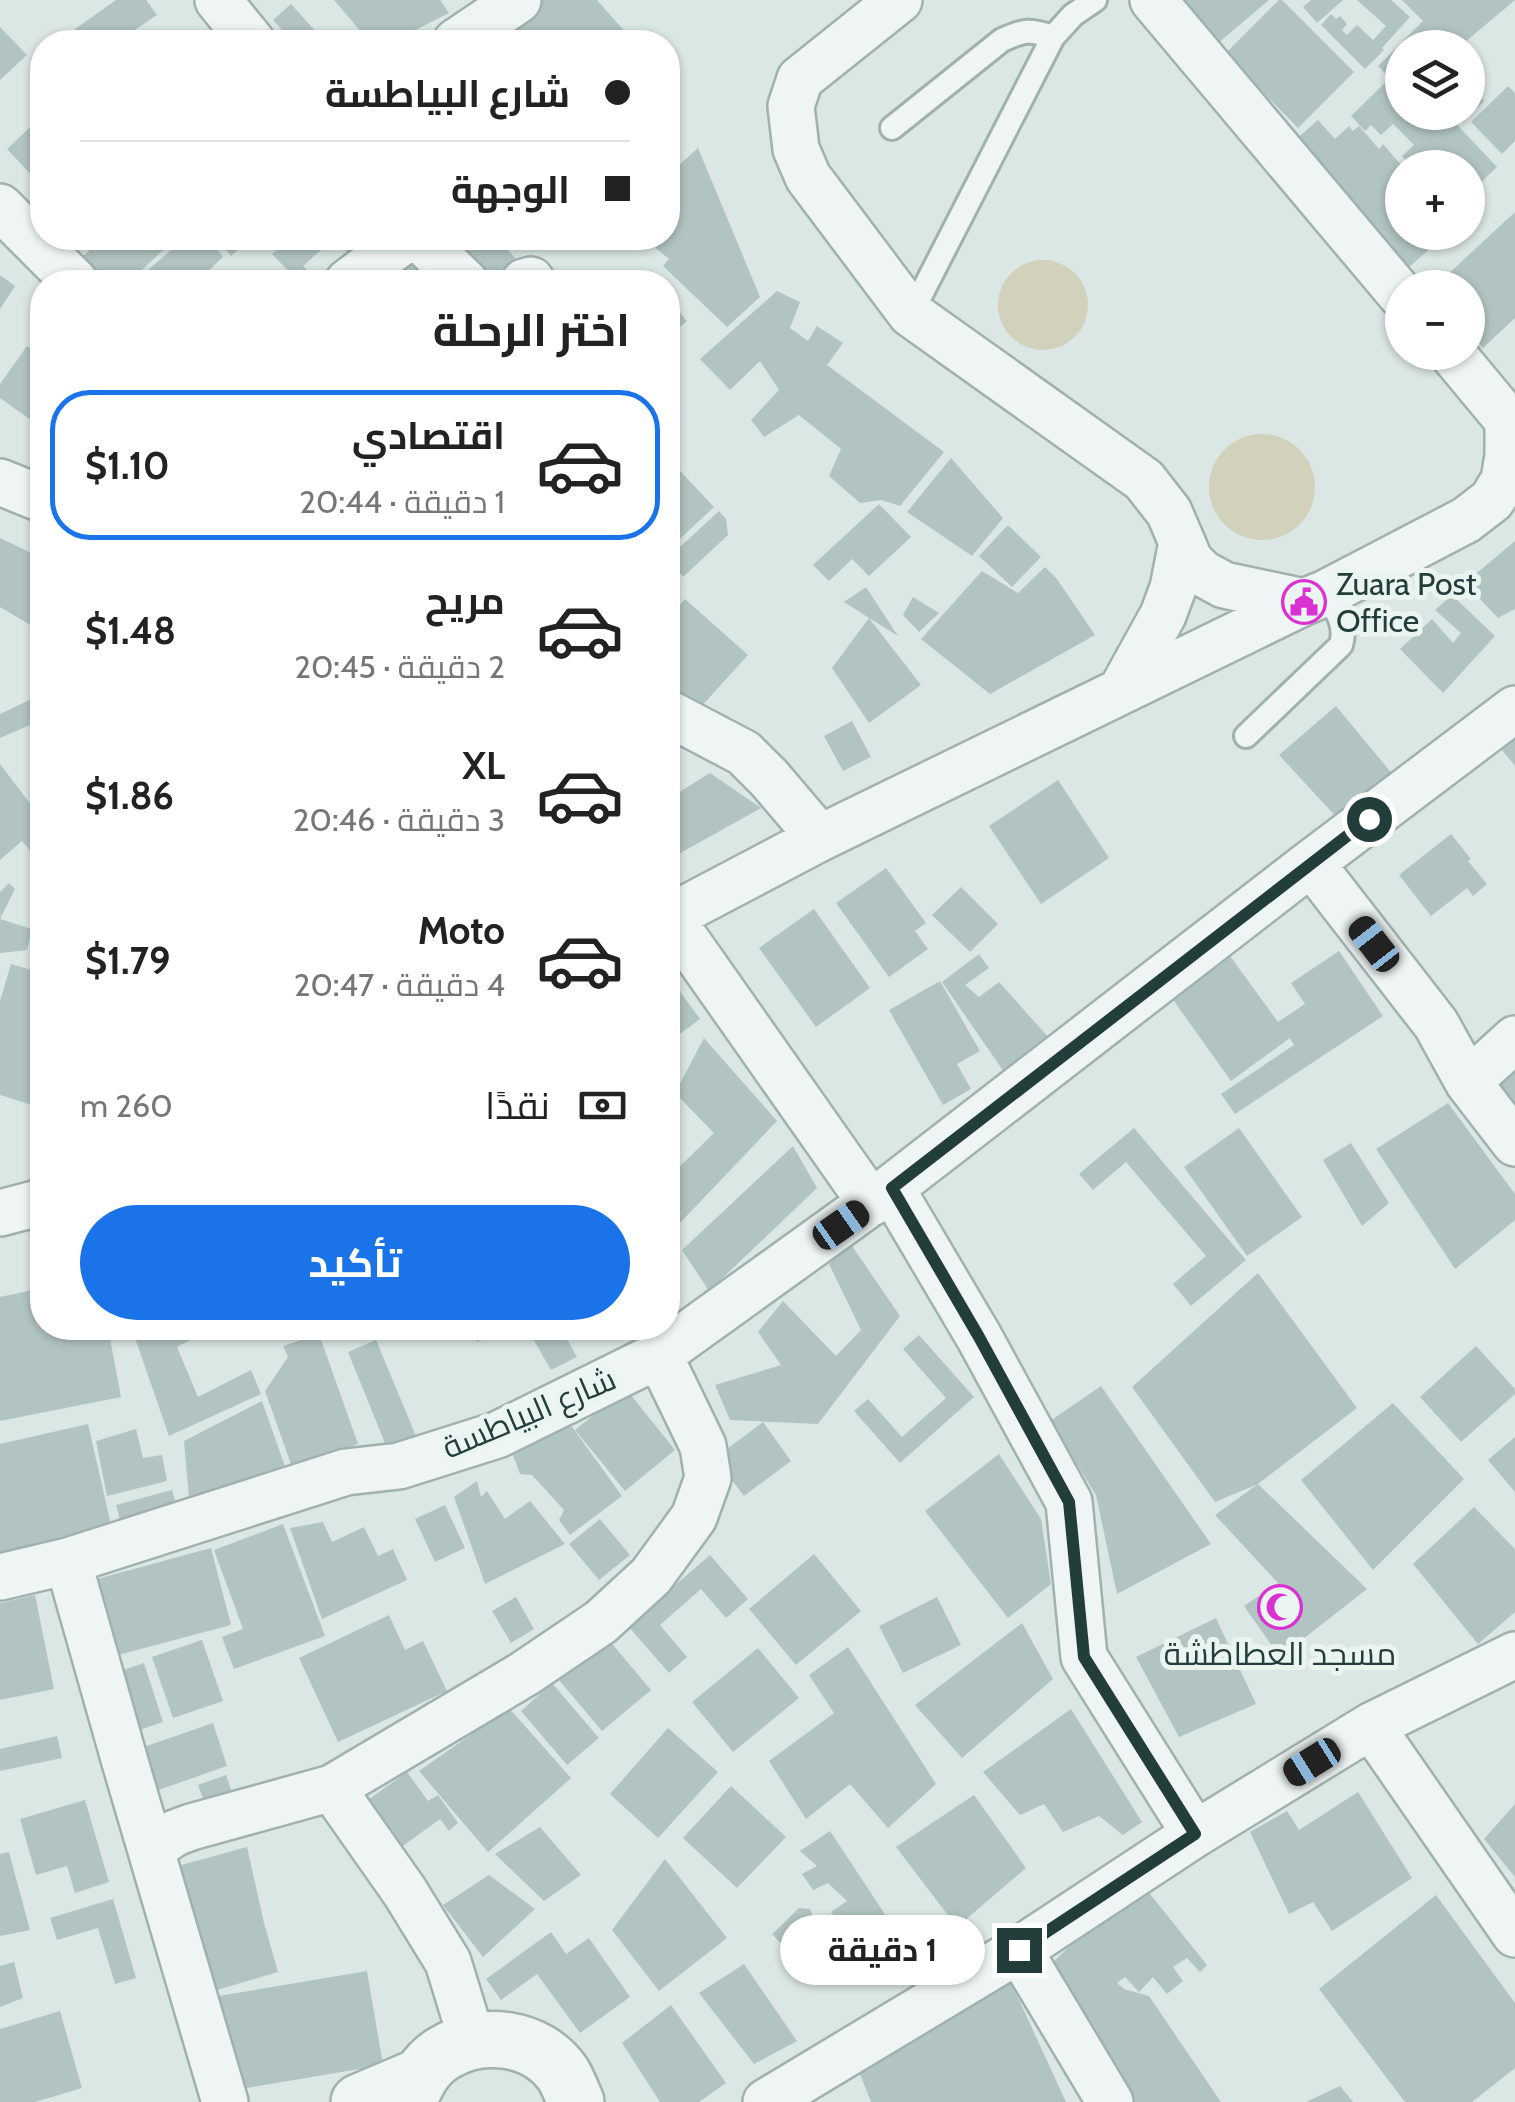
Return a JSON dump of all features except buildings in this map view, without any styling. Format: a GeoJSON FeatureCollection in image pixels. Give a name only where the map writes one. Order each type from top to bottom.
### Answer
{"type":"FeatureCollection","features":[{"type":"Feature","properties":{"kind":"street"},"geometry":{"type":"LineString","coordinates":[[218,0],[242,30]]}},
{"type":"Feature","properties":{"kind":"street"},"geometry":{"type":"LineString","coordinates":[[474,30],[518,0]]}},
{"type":"Feature","properties":{"kind":"street"},"geometry":{"type":"LineString","coordinates":[[899,0],[800,80],[791,106],[796,149],[808,177],[911,314],[1144,480],[1169,512],[1190,561],[1202,573],[1224,585],[1315,598]]}},
{"type":"Feature","properties":{"kind":"street"},"geometry":{"type":"LineString","coordinates":[[1153,0],[1385,276]]}},
{"type":"Feature","properties":{"kind":"street"},"geometry":{"type":"LineString","coordinates":[[0,206],[30,236]]}},
{"type":"Feature","properties":{"kind":"street"},"geometry":{"type":"LineString","coordinates":[[43,250],[63,270]]}},
{"type":"Feature","properties":{"kind":"street"},"geometry":{"type":"LineString","coordinates":[[364,270],[390,250]]}},
{"type":"Feature","properties":{"kind":"street"},"geometry":{"type":"LineString","coordinates":[[433,250],[453,270]]}},
{"type":"Feature","properties":{"kind":"street"},"geometry":{"type":"LineString","coordinates":[[680,912],[820,838],[1315,598],[1466,520],[1492,500],[1504,480],[1512,425],[1465,370]]}},
{"type":"Feature","properties":{"kind":"street"},"geometry":{"type":"LineString","coordinates":[[0,482],[30,493]]}},
{"type":"Feature","properties":{"kind":"street"},"geometry":{"type":"LineString","coordinates":[[1121,691],[1164,615],[1182,542]]}},
{"type":"Feature","properties":{"kind":"street","name":"شارع البياطسة"},"geometry":{"type":"LineString","coordinates":[[0,1577],[68,1561],[346,1472],[399,1466],[497,1435],[659,1355],[882,1196],[1515,710]]}},
{"type":"Feature","properties":{"kind":"street"},"geometry":{"type":"LineString","coordinates":[[680,719],[744,753],[820,838]]}},
{"type":"Feature","properties":{"kind":"street"},"geometry":{"type":"LineString","coordinates":[[1311,863],[1436,1024],[1468,1082],[1515,1142]]}},
{"type":"Feature","properties":{"kind":"street"},"geometry":{"type":"LineString","coordinates":[[680,932],[882,1196],[979,1337],[1069,1502],[1084,1657],[1195,1834]]}},
{"type":"Feature","properties":{"kind":"street"},"geometry":{"type":"LineString","coordinates":[[1468,1082],[1515,1039]]}},
{"type":"Feature","properties":{"kind":"street"},"geometry":{"type":"LineString","coordinates":[[0,1214],[30,1205]]}},
{"type":"Feature","properties":{"kind":"street"},"geometry":{"type":"LineString","coordinates":[[152,1849],[191,1827],[332,1788],[524,1674],[601,1622],[652,1576],[694,1517],[708,1478],[703,1446],[659,1355]]}},
{"type":"Feature","properties":{"kind":"street"},"geometry":{"type":"LineString","coordinates":[[68,1561],[225,2102]]}},
{"type":"Feature","properties":{"kind":"street"},"geometry":{"type":"LineString","coordinates":[[766,2102],[1019,1950],[1195,1834],[1371,1726],[1515,1655]]}},
{"type":"Feature","properties":{"kind":"street"},"geometry":{"type":"LineString","coordinates":[[1371,1726],[1515,1934]]}},
{"type":"Feature","properties":{"kind":"street"},"geometry":{"type":"LineString","coordinates":[[332,1788],[405,1892],[448,1962],[472,2040]]}},
{"type":"Feature","properties":{"kind":"street"},"geometry":{"type":"LineString","coordinates":[[1019,1950],[1110,2102]]}},
{"type":"Feature","properties":{"kind":"street"},"geometry":{"type":"LineString","coordinates":[[359,2102],[413,2090],[442,2054],[472,2040],[506,2039],[536,2050],[562,2072],[577,2102]]}},
{"type":"Feature","properties":{"kind":"lane"},"geometry":{"type":"LineString","coordinates":[[911,314],[1053,37],[1073,15],[1095,0]]}},
{"type":"Feature","properties":{"kind":"lane"},"geometry":{"type":"LineString","coordinates":[[892,128],[1002,40],[1032,30],[1053,37]]}},
{"type":"Feature","properties":{"kind":"lane"},"geometry":{"type":"LineString","coordinates":[[1246,736],[1341,645],[1343,622],[1315,598]]}},
{"type":"Feature","properties":{"kind":"green space"},"geometry":{"type":"Polygon","coordinates":[[[1043,260],[1060,263],[1075,273],[1085,288],[1085,322],[1075,337],[1060,347],[1043,350],[1026,347],[1011,337],[1001,322],[998,305],[1001,288],[1011,273],[1026,263],[1043,260]]]}},
{"type":"Feature","properties":{"kind":"green space"},"geometry":{"type":"Polygon","coordinates":[[[1262,434],[1282,438],[1299,450],[1311,467],[1315,487],[1311,507],[1299,524],[1282,536],[1262,540],[1242,536],[1225,524],[1213,507],[1209,487],[1213,467],[1225,450],[1242,438],[1262,434]]]}},
{"type":"Feature","properties":{"kind":"place","name":"Zuara Post Office"},"geometry":{"type":"Point","coordinates":[1304,602]}},
{"type":"Feature","properties":{"kind":"place","name":"مسجد العطاطشة"},"geometry":{"type":"Point","coordinates":[1280,1607]}},
{"type":"Feature","properties":{"kind":"route"},"geometry":{"type":"LineString","coordinates":[[1019,1950],[1195,1834],[1084,1657],[1069,1502],[892,1188],[1369,819]]}}]}
